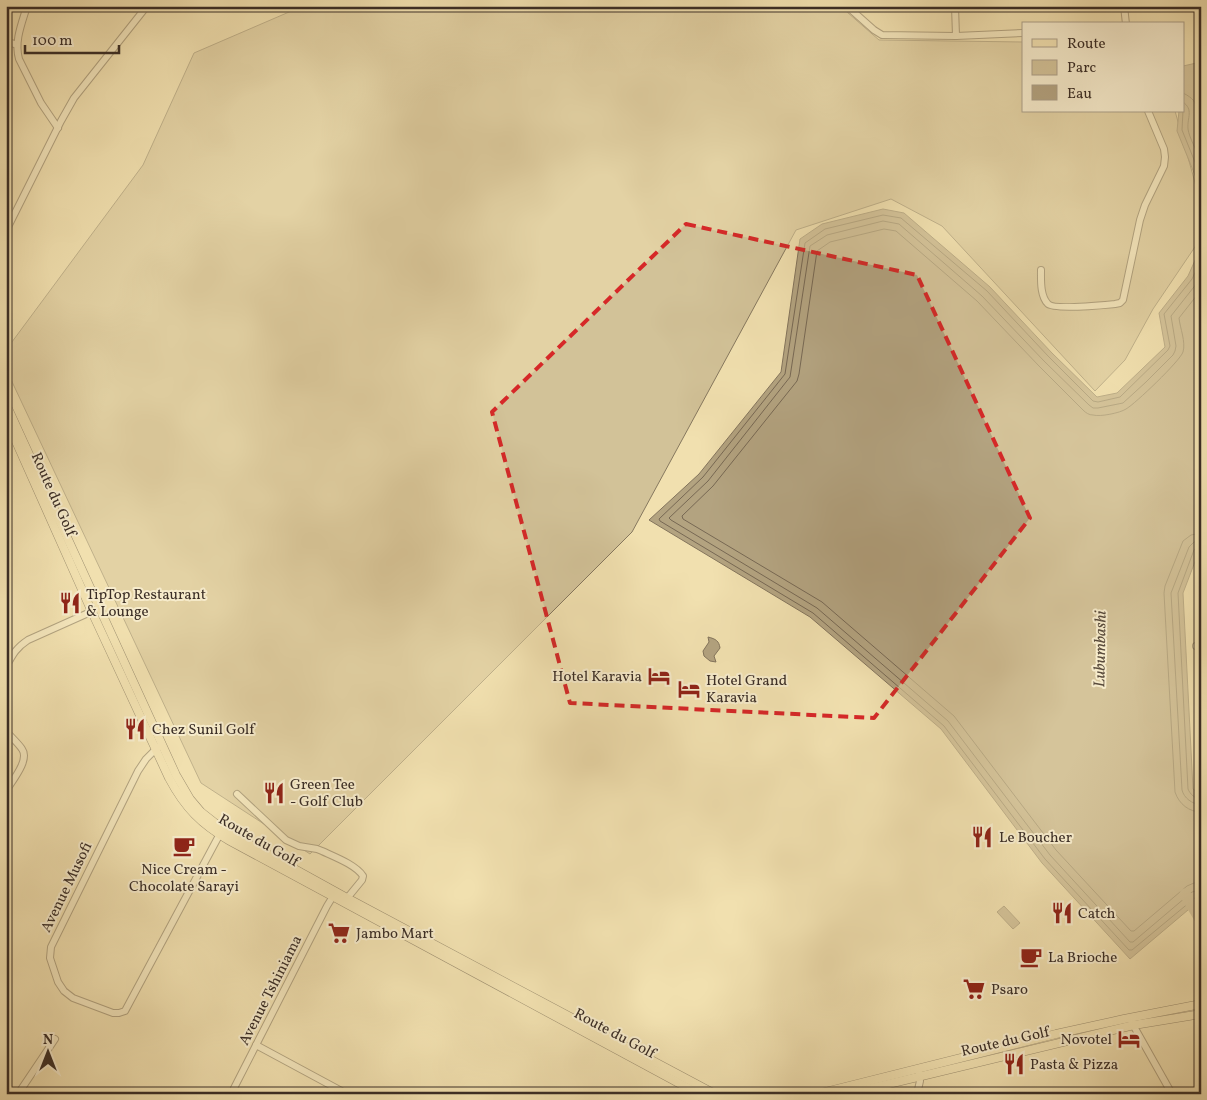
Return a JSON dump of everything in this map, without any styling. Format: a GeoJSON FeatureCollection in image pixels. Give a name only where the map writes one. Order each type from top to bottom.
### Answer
{"type":"FeatureCollection","features":[{"type":"Feature","properties":{"kind":"main road"},"geometry":{"type":"LineString","coordinates":[[6,404],[95,610]]}},
{"type":"Feature","properties":{"kind":"main road","name":"Route du Golf"},"geometry":{"type":"LineString","coordinates":[[6,419],[159,747],[180,797],[196,816],[221,832],[699,1094]]}},
{"type":"Feature","properties":{"kind":"main road"},"geometry":{"type":"LineString","coordinates":[[345,900],[715,1094]]}},
{"type":"Feature","properties":{"kind":"main road"},"geometry":{"type":"LineString","coordinates":[[1132,1022],[1201,1004]]}},
{"type":"Feature","properties":{"kind":"main road","name":"Route du Golf"},"geometry":{"type":"LineString","coordinates":[[846,1094],[919,1072],[1132,1022],[1201,1014]]}},
{"type":"Feature","properties":{"kind":"main road"},"geometry":{"type":"LineString","coordinates":[[817,1094],[919,1072]]}},
{"type":"Feature","properties":{"kind":"street"},"geometry":{"type":"LineString","coordinates":[[27,6],[17,52],[41,103],[58,128]]}},
{"type":"Feature","properties":{"kind":"street"},"geometry":{"type":"LineString","coordinates":[[6,231],[74,98],[148,6]]}},
{"type":"Feature","properties":{"kind":"street"},"geometry":{"type":"LineString","coordinates":[[847,6],[882,35],[956,36],[1022,33]]}},
{"type":"Feature","properties":{"kind":"street"},"geometry":{"type":"LineString","coordinates":[[955,6],[956,36]]}},
{"type":"Feature","properties":{"kind":"street"},"geometry":{"type":"LineString","coordinates":[[1124,6],[1126,22]]}},
{"type":"Feature","properties":{"kind":"street"},"geometry":{"type":"LineString","coordinates":[[6,41],[17,45]]}},
{"type":"Feature","properties":{"kind":"street"},"geometry":{"type":"LineString","coordinates":[[1041,270],[1043,295],[1049,305],[1064,308],[1116,304],[1123,300],[1140,220],[1148,197],[1164,166],[1164,149],[1148,112]]}},
{"type":"Feature","properties":{"kind":"street"},"geometry":{"type":"LineString","coordinates":[[6,667],[15,650],[20,645],[95,610]]}},
{"type":"Feature","properties":{"kind":"street"},"geometry":{"type":"LineString","coordinates":[[6,732],[22,748],[25,757],[6,791]]}},
{"type":"Feature","properties":{"kind":"street","name":"Avenue Musofi"},"geometry":{"type":"LineString","coordinates":[[159,747],[146,759],[138,771],[51,947],[50,958],[58,982],[64,991],[73,998],[113,1013],[119,1014],[125,1011],[221,832]]}},
{"type":"Feature","properties":{"kind":"street"},"geometry":{"type":"LineString","coordinates":[[237,794],[286,840],[300,846],[318,849],[362,873],[364,876],[362,880],[345,900]]}},
{"type":"Feature","properties":{"kind":"street","name":"Avenue Tshiniama"},"geometry":{"type":"LineString","coordinates":[[231,1094],[334,894]]}},
{"type":"Feature","properties":{"kind":"street"},"geometry":{"type":"LineString","coordinates":[[1132,1022],[1172,1094]]}},
{"type":"Feature","properties":{"kind":"street"},"geometry":{"type":"LineString","coordinates":[[18,1094],[55,1039]]}},
{"type":"Feature","properties":{"kind":"street"},"geometry":{"type":"LineString","coordinates":[[256,1045],[347,1094]]}},
{"type":"Feature","properties":{"kind":"street"},"geometry":{"type":"LineString","coordinates":[[917,1094],[919,1072]]}},
{"type":"Feature","properties":{"kind":"highlighted area"},"geometry":{"type":"Polygon","coordinates":[[[686,224],[917,275],[1030,518],[874,718],[570,703],[492,412],[686,224]]]}},
{"type":"Feature","properties":{"kind":"green space"},"geometry":{"type":"Polygon","coordinates":[[[303,6],[840,6],[879,40],[1022,42],[1022,112],[1175,112],[1201,204],[1201,238],[1153,309],[1125,360],[1095,391],[942,226],[891,199],[796,230],[632,532],[310,854],[201,783],[6,369],[6,350],[143,165],[194,53],[303,6]]]}},
{"type":"Feature","properties":{"kind":"water"},"geometry":{"type":"Polygon","coordinates":[[[1201,62],[1201,190],[1177,131],[1179,112],[1184,112],[1184,66],[1201,62]]]}},
{"type":"Feature","properties":{"kind":"water"},"geometry":{"type":"Polygon","coordinates":[[[883,209],[904,213],[990,287],[1052,353],[1097,397],[1117,393],[1165,347],[1159,313],[1188,276],[1201,247],[1201,546],[1183,593],[1193,789],[1201,795],[1201,899],[1130,959],[1042,863],[941,729],[810,617],[649,520],[699,474],[781,372],[800,239],[822,224],[883,209]]]}},
{"type":"Feature","properties":{"kind":"water"},"geometry":{"type":"Polygon","coordinates":[[[708,637],[717,641],[720,646],[714,656],[716,662],[710,661],[704,656],[703,651],[709,642],[708,637]]]}},
{"type":"Feature","properties":{"kind":"water"},"geometry":{"type":"Polygon","coordinates":[[[1004,906],[1020,923],[1013,929],[997,912],[1004,906]]]}},
{"type":"Feature","properties":{"kind":"waterway","name":"Lubumbashi"},"geometry":{"type":"LineString","coordinates":[[1185,894],[1201,921]]}},
{"type":"Feature","properties":{"kind":"place","name":"TipTop Restaurant & Lounge"},"geometry":{"type":"Point","coordinates":[70,603]}},
{"type":"Feature","properties":{"kind":"place","name":"Hotel Karavia"},"geometry":{"type":"Point","coordinates":[659,676]}},
{"type":"Feature","properties":{"kind":"place","name":"Hotel Grand Karavia"},"geometry":{"type":"Point","coordinates":[689,689]}},
{"type":"Feature","properties":{"kind":"place","name":"Chez Sunil Golf"},"geometry":{"type":"Point","coordinates":[135,729]}},
{"type":"Feature","properties":{"kind":"place","name":"Green Tee - Golf Club"},"geometry":{"type":"Point","coordinates":[274,793]}},
{"type":"Feature","properties":{"kind":"place","name":"Le Boucher"},"geometry":{"type":"Point","coordinates":[982,837]}},
{"type":"Feature","properties":{"kind":"place","name":"Nice Cream - Chocolate Sarayi"},"geometry":{"type":"Point","coordinates":[184,846]}},
{"type":"Feature","properties":{"kind":"place","name":"Catch"},"geometry":{"type":"Point","coordinates":[1062,913]}},
{"type":"Feature","properties":{"kind":"place","name":"Jambo Mart"},"geometry":{"type":"Point","coordinates":[339,933]}},
{"type":"Feature","properties":{"kind":"place","name":"La Brioche"},"geometry":{"type":"Point","coordinates":[1031,957]}},
{"type":"Feature","properties":{"kind":"place","name":"Psaro"},"geometry":{"type":"Point","coordinates":[974,989]}},
{"type":"Feature","properties":{"kind":"place","name":"Novotel"},"geometry":{"type":"Point","coordinates":[1129,1039]}},
{"type":"Feature","properties":{"kind":"place","name":"Pasta & Pizza"},"geometry":{"type":"Point","coordinates":[1014,1064]}}]}
